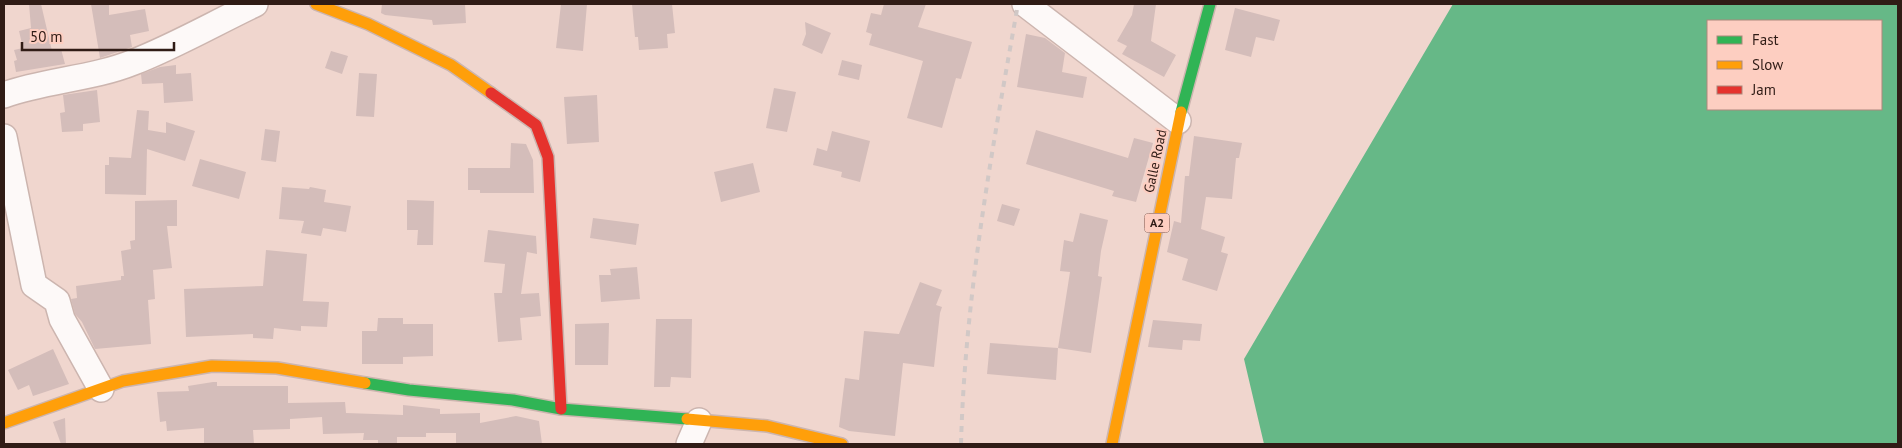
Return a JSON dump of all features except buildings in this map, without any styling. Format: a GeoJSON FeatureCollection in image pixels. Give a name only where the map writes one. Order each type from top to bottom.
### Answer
{"type":"FeatureCollection","features":[{"type":"Feature","properties":{"kind":"main road"},"geometry":{"type":"LineString","coordinates":[[316,4],[368,24],[450,65],[536,125],[548,157],[561,409]]}},
{"type":"Feature","properties":{"kind":"main road","name":"Galle Road"},"geometry":{"type":"LineString","coordinates":[[1112,444],[1178,121],[1210,4]]}},
{"type":"Feature","properties":{"kind":"main road"},"geometry":{"type":"LineString","coordinates":[[4,423],[123,381],[212,366],[277,368],[409,390],[513,400],[561,409],[699,422],[767,426],[842,444]]}},
{"type":"Feature","properties":{"kind":"street"},"geometry":{"type":"LineString","coordinates":[[4,95],[26,87],[74,79],[133,63],[255,4]]}},
{"type":"Feature","properties":{"kind":"street"},"geometry":{"type":"LineString","coordinates":[[1025,4],[1178,121]]}},
{"type":"Feature","properties":{"kind":"street"},"geometry":{"type":"LineString","coordinates":[[4,137],[34,285],[57,301],[62,319],[101,389]]}},
{"type":"Feature","properties":{"kind":"street"},"geometry":{"type":"LineString","coordinates":[[689,444],[699,422]]}},
{"type":"Feature","properties":{"kind":"shaded area"},"geometry":{"type":"Polygon","coordinates":[[[1453,4],[1898,4],[1898,444],[1264,444],[1244,359],[1453,4]]]}},
{"type":"Feature","properties":{"kind":"railway"},"geometry":{"type":"LineString","coordinates":[[961,444],[968,333],[981,223],[1018,4]]}},
{"type":"Feature","properties":{"kind":"traffic: fast"},"geometry":{"type":"LineString","coordinates":[[1181,112],[1210,4]]}},
{"type":"Feature","properties":{"kind":"traffic: fast"},"geometry":{"type":"LineString","coordinates":[[365,383],[409,390],[513,400],[561,409],[687,419]]}},
{"type":"Feature","properties":{"kind":"traffic: slow"},"geometry":{"type":"LineString","coordinates":[[316,4],[368,24],[451,65],[491,93]]}},
{"type":"Feature","properties":{"kind":"traffic: slow"},"geometry":{"type":"LineString","coordinates":[[1112,444],[1181,112]]}},
{"type":"Feature","properties":{"kind":"traffic: slow"},"geometry":{"type":"LineString","coordinates":[[4,423],[123,381],[212,366],[277,368],[365,383]]}},
{"type":"Feature","properties":{"kind":"traffic: slow"},"geometry":{"type":"LineString","coordinates":[[687,419],[767,426],[842,444]]}},
{"type":"Feature","properties":{"kind":"traffic: jam"},"geometry":{"type":"LineString","coordinates":[[491,93],[536,125],[548,157],[561,409]]}}]}
